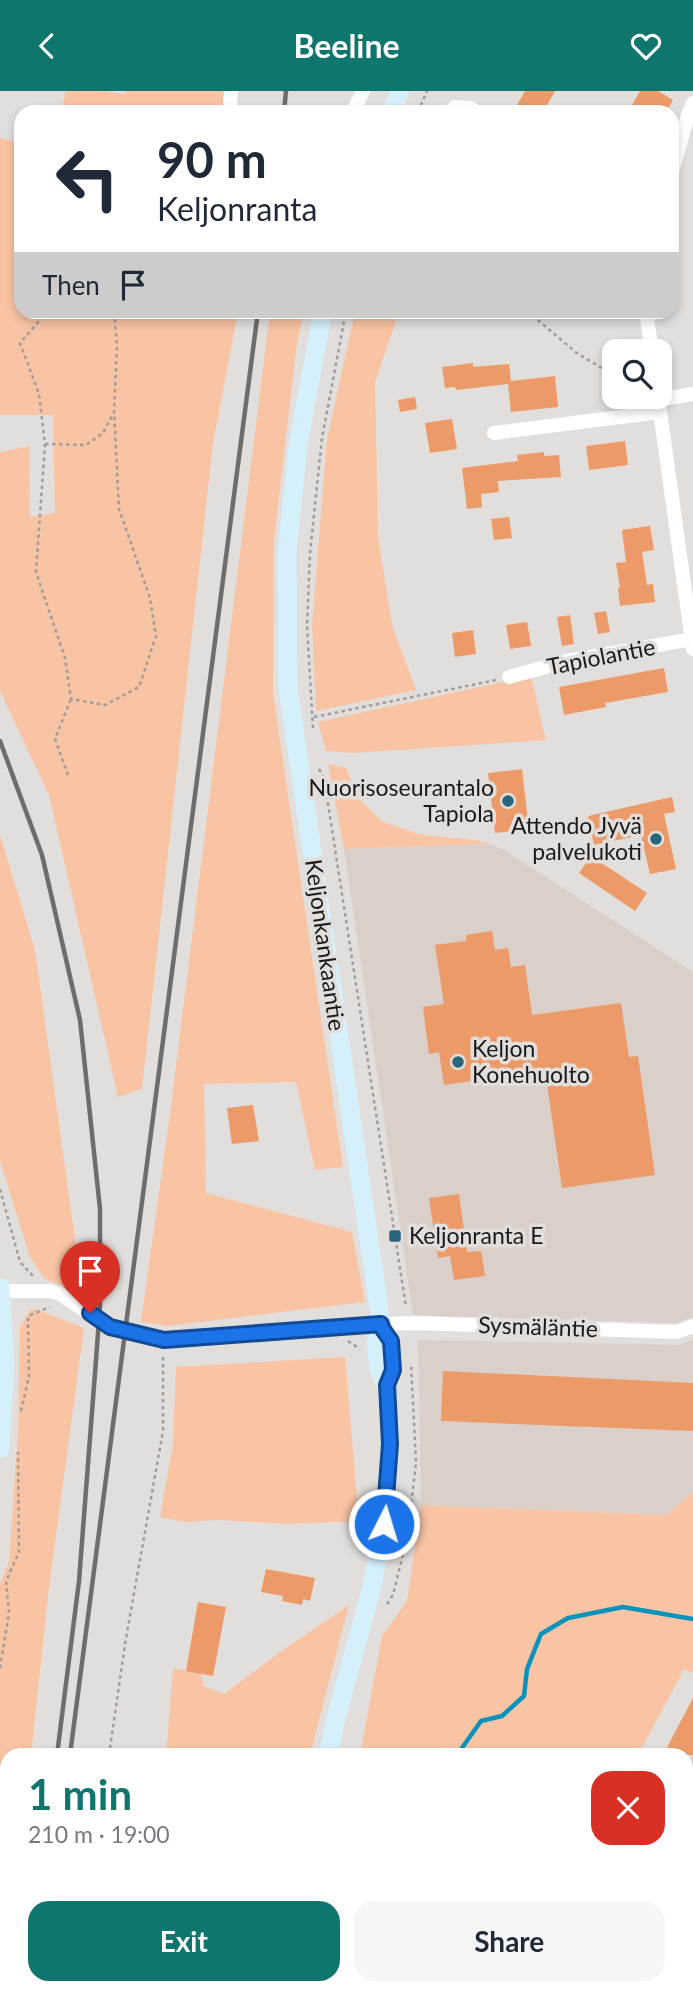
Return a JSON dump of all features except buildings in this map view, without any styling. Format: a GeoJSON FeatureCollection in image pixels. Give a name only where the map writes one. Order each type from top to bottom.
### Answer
{"type":"FeatureCollection","features":[{"type":"Feature","properties":{"kind":"main road","name":"Keljonkankaantie"},"geometry":{"type":"LineString","coordinates":[[322,319],[299,439],[287,550],[288,688],[382,1326],[376,1343],[379,1371],[387,1385],[390,1444],[384,1524],[371,1591],[330,1748]]}},
{"type":"Feature","properties":{"kind":"main road"},"geometry":{"type":"LineString","coordinates":[[0,1289],[9,1445]]}},
{"type":"Feature","properties":{"kind":"street"},"geometry":{"type":"LineString","coordinates":[[679,147],[693,103]]}},
{"type":"Feature","properties":{"kind":"street"},"geometry":{"type":"LineString","coordinates":[[647,319],[650,339]]}},
{"type":"Feature","properties":{"kind":"street"},"geometry":{"type":"LineString","coordinates":[[672,399],[693,394]]}},
{"type":"Feature","properties":{"kind":"street"},"geometry":{"type":"LineString","coordinates":[[494,433],[625,409]]}},
{"type":"Feature","properties":{"kind":"street"},"geometry":{"type":"LineString","coordinates":[[659,409],[693,649]]}},
{"type":"Feature","properties":{"kind":"street","name":"Tapiolantie"},"geometry":{"type":"LineString","coordinates":[[509,677],[567,661],[693,639]]}},
{"type":"Feature","properties":{"kind":"street","name":"Sysmäläntie"},"geometry":{"type":"LineString","coordinates":[[0,1289],[60,1294],[110,1327],[164,1340],[416,1323],[677,1332],[693,1327]]}},
{"type":"Feature","properties":{"kind":"path"},"geometry":{"type":"LineString","coordinates":[[41,319],[20,343],[39,394],[45,444],[36,572],[65,658],[71,699],[55,739],[68,775]]}},
{"type":"Feature","properties":{"kind":"path"},"geometry":{"type":"LineString","coordinates":[[71,699],[105,705],[139,687],[156,636],[150,598],[119,509],[114,411],[117,345],[115,319]]}},
{"type":"Feature","properties":{"kind":"path"},"geometry":{"type":"LineString","coordinates":[[537,319],[579,354],[602,368]]}},
{"type":"Feature","properties":{"kind":"path"},"geometry":{"type":"LineString","coordinates":[[45,444],[86,445],[103,433],[114,411]]}},
{"type":"Feature","properties":{"kind":"path"},"geometry":{"type":"LineString","coordinates":[[313,717],[509,677]]}},
{"type":"Feature","properties":{"kind":"path"},"geometry":{"type":"LineString","coordinates":[[0,1189],[20,1262],[32,1274],[40,1291]]}},
{"type":"Feature","properties":{"kind":"path"},"geometry":{"type":"LineString","coordinates":[[21,1414],[29,1377],[28,1316],[56,1304]]}},
{"type":"Feature","properties":{"kind":"path"},"geometry":{"type":"LineString","coordinates":[[110,1748],[125,1644],[163,1431],[164,1340]]}},
{"type":"Feature","properties":{"kind":"path"},"geometry":{"type":"LineString","coordinates":[[0,1668],[9,1613],[6,1581],[19,1552],[9,1445]]}},
{"type":"Feature","properties":{"kind":"shaded area"},"geometry":{"type":"Polygon","coordinates":[[[66,91],[125,94],[125,91],[227,91],[226,105],[63,105],[66,91]]]}},
{"type":"Feature","properties":{"kind":"shaded area"},"geometry":{"type":"Polygon","coordinates":[[[0,138],[14,141],[14,319],[237,319],[213,443],[142,1089],[118,1097],[49,795],[0,691],[0,452],[29,446],[30,517],[55,513],[53,415],[0,415],[0,138]]]}},
{"type":"Feature","properties":{"kind":"shaded area"},"geometry":{"type":"Polygon","coordinates":[[[269,319],[302,319],[297,343],[274,540],[273,693],[343,1167],[315,1170],[296,1082],[204,1084],[206,1193],[352,1232],[365,1302],[167,1326],[141,1322],[170,1114],[269,319]]]}},
{"type":"Feature","properties":{"kind":"shaded area"},"geometry":{"type":"Polygon","coordinates":[[[353,319],[397,319],[375,382],[378,537],[392,625],[416,690],[316,711],[312,625],[327,439],[353,319]]]}},
{"type":"Feature","properties":{"kind":"shaded area"},"geometry":{"type":"Polygon","coordinates":[[[531,676],[546,740],[353,753],[326,751],[318,722],[531,676]]]}},
{"type":"Feature","properties":{"kind":"shaded area"},"geometry":{"type":"Polygon","coordinates":[[[328,764],[346,768],[358,798],[383,822],[422,835],[476,840],[489,844],[344,849],[328,764]]]}},
{"type":"Feature","properties":{"kind":"shaded area"},"geometry":{"type":"Polygon","coordinates":[[[0,835],[35,950],[79,1269],[85,1295],[45,1279],[30,1257],[0,1161],[0,835]]]}},
{"type":"Feature","properties":{"kind":"shaded area"},"geometry":{"type":"Polygon","coordinates":[[[489,844],[504,850],[693,972],[693,1317],[676,1323],[413,1315],[344,849],[489,844]]]}},
{"type":"Feature","properties":{"kind":"shaded area"},"geometry":{"type":"Polygon","coordinates":[[[36,1309],[84,1328],[49,1587],[32,1748],[0,1748],[0,1583],[9,1562],[18,1431],[20,1327],[30,1310],[36,1309]]]}},
{"type":"Feature","properties":{"kind":"shaded area"},"geometry":{"type":"Polygon","coordinates":[[[693,1339],[693,1492],[666,1515],[421,1505],[418,1340],[679,1345],[693,1339]]]}},
{"type":"Feature","properties":{"kind":"shaded area"},"geometry":{"type":"Polygon","coordinates":[[[345,1357],[359,1521],[288,1524],[217,1520],[185,1522],[160,1517],[173,1444],[176,1367],[345,1357]]]}},
{"type":"Feature","properties":{"kind":"shaded area"},"geometry":{"type":"Polygon","coordinates":[[[693,1492],[693,1673],[684,1669],[642,1748],[361,1748],[382,1636],[407,1601],[421,1505],[666,1515],[693,1492]]]}},
{"type":"Feature","properties":{"kind":"shaded area"},"geometry":{"type":"Polygon","coordinates":[[[349,1605],[312,1748],[167,1748],[173,1669],[202,1674],[203,1686],[224,1694],[349,1605]]]}},
{"type":"Feature","properties":{"kind":"waterway"},"geometry":{"type":"LineString","coordinates":[[462,1748],[481,1721],[502,1716],[524,1696],[527,1669],[541,1634],[568,1618],[623,1607],[693,1619]]}},
{"type":"Feature","properties":{"kind":"railway"},"geometry":{"type":"LineString","coordinates":[[285,105],[286,91]]}},
{"type":"Feature","properties":{"kind":"railway"},"geometry":{"type":"LineString","coordinates":[[71,1748],[257,319]]}},
{"type":"Feature","properties":{"kind":"railway"},"geometry":{"type":"LineString","coordinates":[[0,741],[42,855],[80,1020],[100,1209],[100,1305],[79,1581],[58,1748]]}},
{"type":"Feature","properties":{"kind":"place","name":"Nuorisoseurantalo Tapiola"},"geometry":{"type":"Point","coordinates":[508,801]}},
{"type":"Feature","properties":{"kind":"place","name":"Attendo Jyvä palvelukoti"},"geometry":{"type":"Point","coordinates":[656,839]}},
{"type":"Feature","properties":{"kind":"place","name":"Keljon Konehuolto"},"geometry":{"type":"Point","coordinates":[458,1062]}},
{"type":"Feature","properties":{"kind":"place","name":"Keljonranta E"},"geometry":{"type":"Point","coordinates":[395,1236]}},
{"type":"Feature","properties":{"kind":"route"},"geometry":{"type":"LineString","coordinates":[[90,1313],[110,1327],[164,1340],[381,1324],[391,1341],[393,1370],[387,1385],[390,1444],[384,1524]]}}]}
